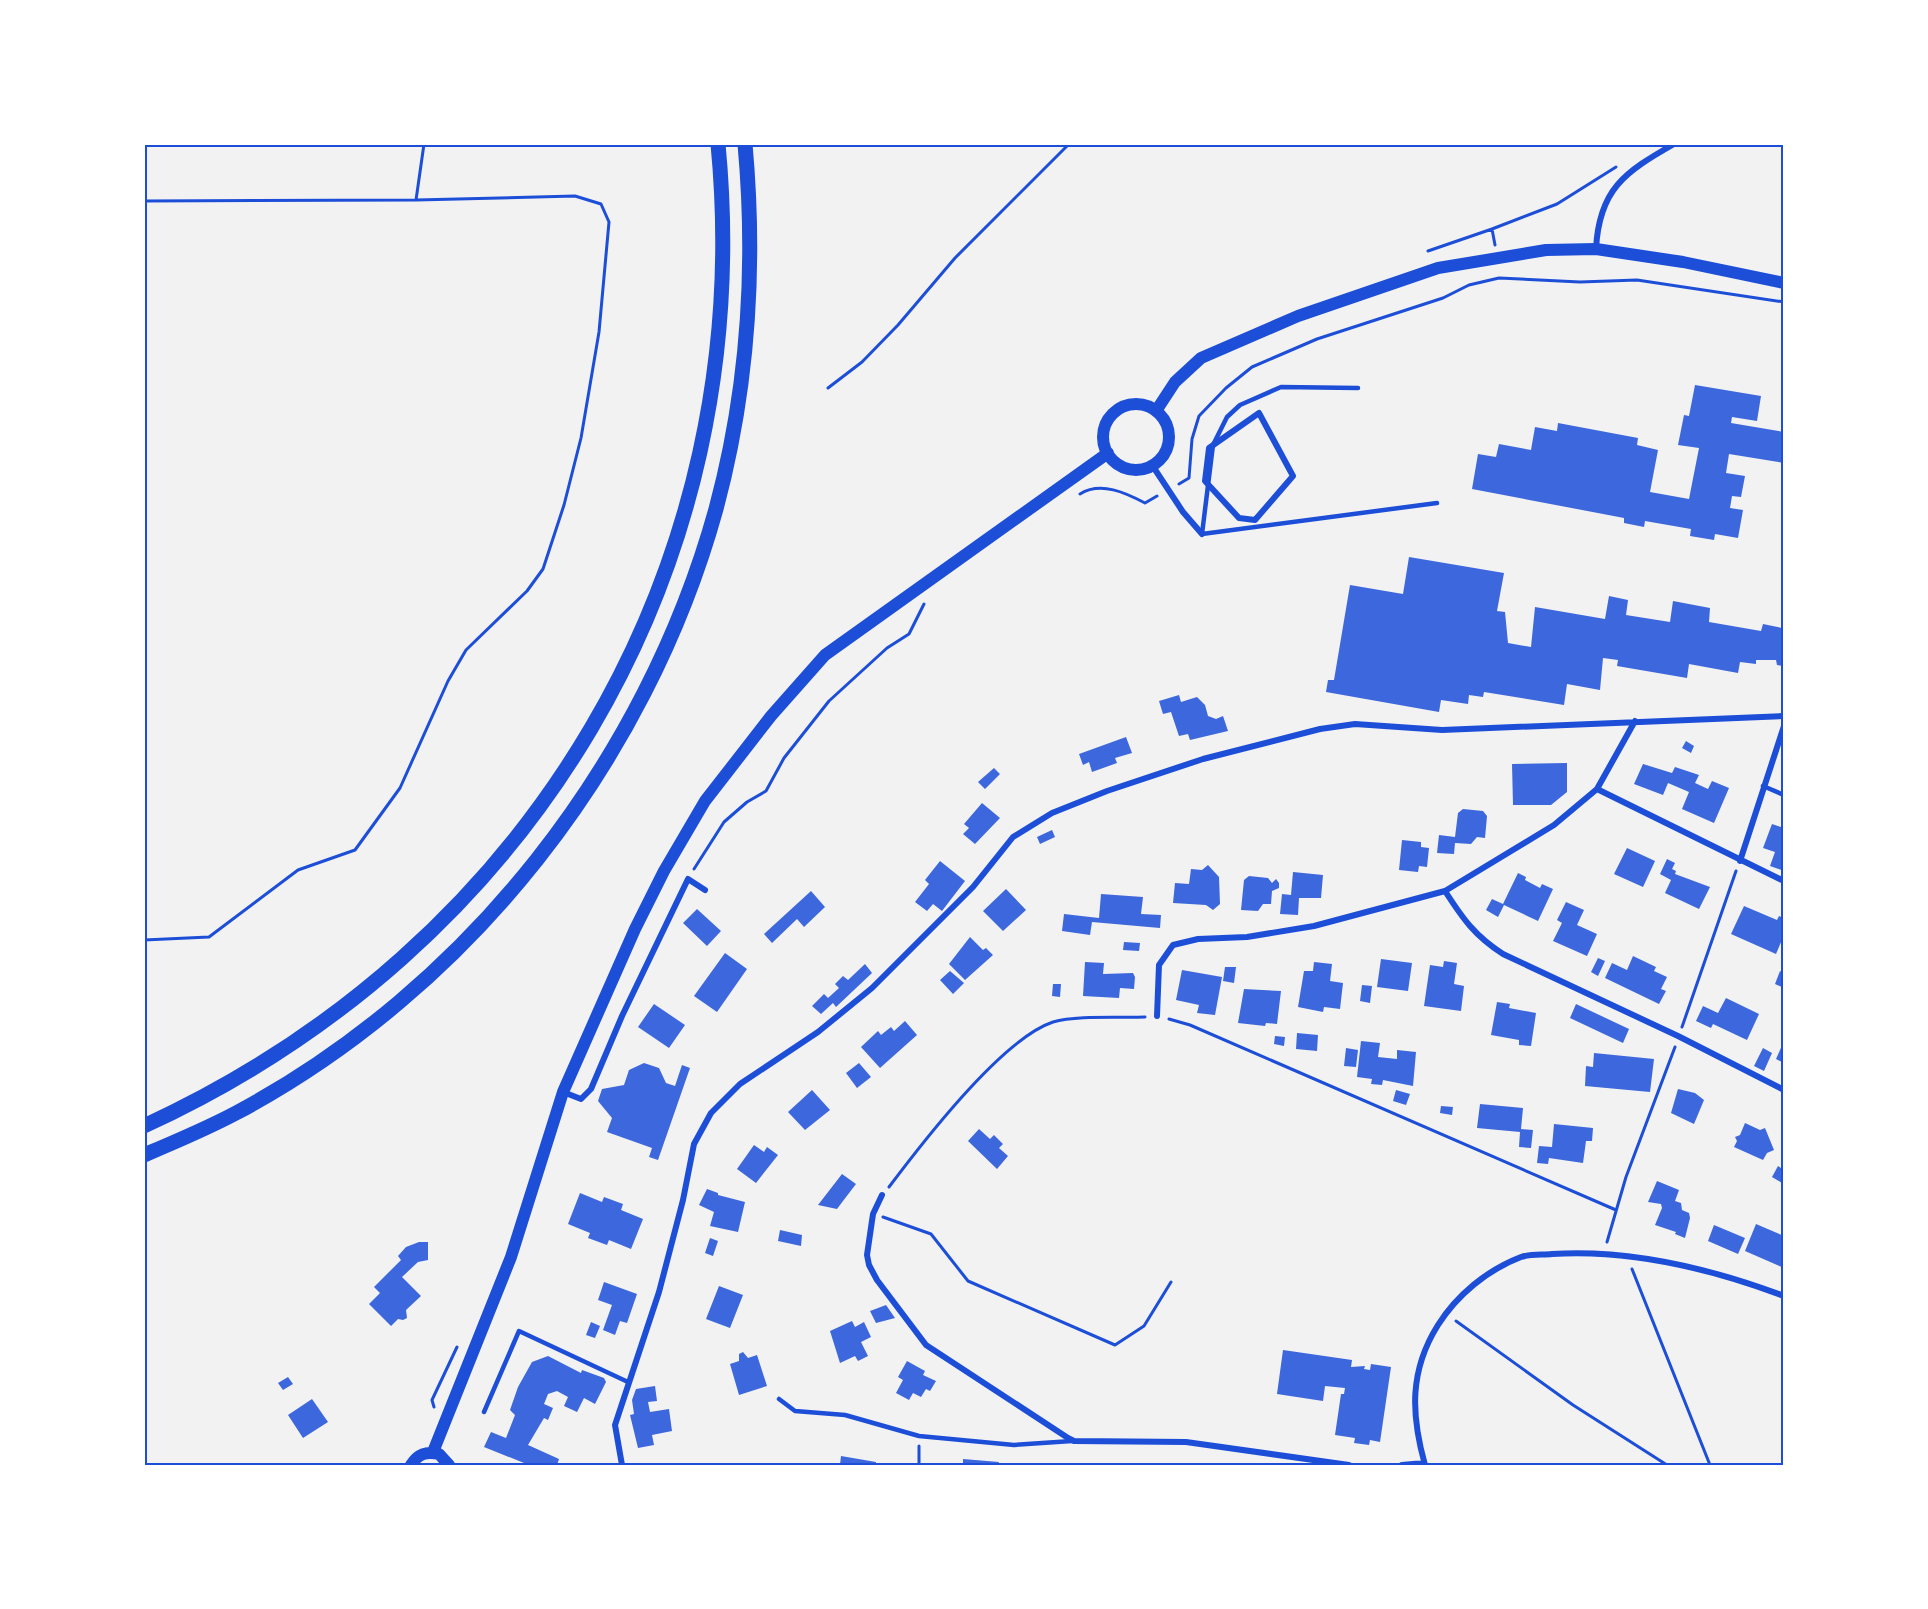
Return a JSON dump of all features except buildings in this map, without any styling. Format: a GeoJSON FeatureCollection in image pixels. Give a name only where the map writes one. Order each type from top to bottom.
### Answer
{"type":"FeatureCollection","features":[{"type":"Feature","properties":{"kind":"main road"},"geometry":{"type":"LineString","coordinates":[[144,1126],[225,1086],[267,1061],[348,1005],[386,974],[457,908],[493,867],[552,790],[587,735],[614,688],[658,589],[676,538],[704,435],[718,341],[723,278],[723,225],[718,144]]}},
{"type":"Feature","properties":{"kind":"main road"},"geometry":{"type":"LineString","coordinates":[[144,1155],[237,1113],[282,1086],[325,1058],[408,994],[476,930],[518,884],[576,808],[611,754],[638,707],[683,609],[701,559],[728,456],[738,405],[749,302],[750,239],[745,144]]}},
{"type":"Feature","properties":{"kind":"main road"},"geometry":{"type":"LineString","coordinates":[[1156,411],[1175,382],[1201,358],[1298,316],[1438,268],[1497,256],[1546,250],[1596,249],[1683,262],[1784,284]]}},
{"type":"Feature","properties":{"kind":"main road"},"geometry":{"type":"LineString","coordinates":[[1137,404],[1156,411],[1168,428],[1169,439],[1161,458],[1152,465],[1131,469],[1120,466],[1108,453],[1103,438],[1104,428],[1116,410],[1137,404]]}},
{"type":"Feature","properties":{"kind":"main road"},"geometry":{"type":"LineString","coordinates":[[433,1452],[511,1257],[563,1092],[664,870],[705,801],[771,716],[825,655],[1108,453]]}},
{"type":"Feature","properties":{"kind":"main road"},"geometry":{"type":"LineString","coordinates":[[411,1465],[420,1455],[433,1452],[444,1458],[449,1465]]}},
{"type":"Feature","properties":{"kind":"street"},"geometry":{"type":"LineString","coordinates":[[1596,249],[1597,228],[1604,203],[1632,168],[1674,144]]}},
{"type":"Feature","properties":{"kind":"street"},"geometry":{"type":"LineString","coordinates":[[1259,413],[1293,477],[1255,520],[1239,518],[1205,481],[1209,448],[1213,445],[1259,413]]}},
{"type":"Feature","properties":{"kind":"street"},"geometry":{"type":"LineString","coordinates":[[1152,465],[1202,534]]}},
{"type":"Feature","properties":{"kind":"street"},"geometry":{"type":"LineString","coordinates":[[622,1465],[615,1425],[660,1292],[694,1144],[711,1113],[740,1084],[818,1032],[872,988],[973,887],[1013,837],[1052,813],[1107,791],[1203,759],[1320,729],[1355,724],[1442,730],[1784,716]]}},
{"type":"Feature","properties":{"kind":"street"},"geometry":{"type":"LineString","coordinates":[[1157,1016],[1159,965],[1173,945],[1198,939],[1246,937],[1314,926],[1445,891],[1554,825],[1597,789],[1635,721]]}},
{"type":"Feature","properties":{"kind":"street"},"geometry":{"type":"LineString","coordinates":[[1740,861],[1784,726]]}},
{"type":"Feature","properties":{"kind":"street"},"geometry":{"type":"LineString","coordinates":[[1597,789],[1784,881]]}},
{"type":"Feature","properties":{"kind":"street"},"geometry":{"type":"LineString","coordinates":[[563,1092],[581,1099],[591,1089],[622,1016],[688,879],[705,890]]}},
{"type":"Feature","properties":{"kind":"street"},"geometry":{"type":"LineString","coordinates":[[1445,891],[1465,922],[1481,940],[1496,949],[1678,1036],[1784,1090]]}},
{"type":"Feature","properties":{"kind":"street"},"geometry":{"type":"LineString","coordinates":[[882,1195],[873,1214],[867,1255],[869,1265],[877,1280],[926,1345],[1074,1441],[1186,1442],[1349,1465]]}},
{"type":"Feature","properties":{"kind":"street"},"geometry":{"type":"LineString","coordinates":[[1402,1465],[1424,1464],[1414,1427],[1414,1391],[1429,1339],[1444,1315],[1480,1279],[1523,1256],[1603,1253],[1738,1279],[1784,1296]]}},
{"type":"Feature","properties":{"kind":"lane"},"geometry":{"type":"LineString","coordinates":[[1213,445],[1227,417],[1240,405],[1281,387],[1358,388]]}},
{"type":"Feature","properties":{"kind":"lane"},"geometry":{"type":"LineString","coordinates":[[1209,486],[1202,534],[1437,503]]}},
{"type":"Feature","properties":{"kind":"lane"},"geometry":{"type":"LineString","coordinates":[[1763,786],[1784,795]]}},
{"type":"Feature","properties":{"kind":"lane"},"geometry":{"type":"LineString","coordinates":[[484,1412],[519,1331],[628,1382]]}},
{"type":"Feature","properties":{"kind":"lane"},"geometry":{"type":"LineString","coordinates":[[779,1399],[795,1411],[845,1415],[920,1436],[1014,1445],[1074,1441]]}},
{"type":"Feature","properties":{"kind":"path"},"geometry":{"type":"LineString","coordinates":[[416,200],[424,144]]}},
{"type":"Feature","properties":{"kind":"path"},"geometry":{"type":"LineString","coordinates":[[828,388],[862,362],[898,325],[955,258],[1068,144]]}},
{"type":"Feature","properties":{"kind":"path"},"geometry":{"type":"LineString","coordinates":[[1428,251],[1557,204],[1620,165]]}},
{"type":"Feature","properties":{"kind":"path"},"geometry":{"type":"LineString","coordinates":[[144,201],[416,200],[575,196],[601,204],[609,222],[599,332],[580,438],[564,505],[543,568],[527,591],[466,650],[448,681],[400,788],[355,850],[297,870],[209,937],[144,940]]}},
{"type":"Feature","properties":{"kind":"path"},"geometry":{"type":"LineString","coordinates":[[1492,229],[1499,279]]}},
{"type":"Feature","properties":{"kind":"path"},"geometry":{"type":"LineString","coordinates":[[1078,495],[1087,490],[1104,489],[1124,492],[1145,503],[1189,478],[1191,439],[1199,416],[1226,388],[1252,367],[1317,339],[1432,302],[1469,285],[1499,279],[1580,282],[1636,280],[1784,302]]}},
{"type":"Feature","properties":{"kind":"path"},"geometry":{"type":"LineString","coordinates":[[688,879],[724,822],[747,802],[766,791],[784,758],[829,701],[887,648],[909,634],[927,597]]}},
{"type":"Feature","properties":{"kind":"path"},"geometry":{"type":"LineString","coordinates":[[1603,1253],[1616,1210],[1740,861]]}},
{"type":"Feature","properties":{"kind":"path"},"geometry":{"type":"LineString","coordinates":[[882,1195],[926,1137],[1012,1047],[1053,1022],[1157,1016],[1190,1025],[1616,1210]]}},
{"type":"Feature","properties":{"kind":"path"},"geometry":{"type":"LineString","coordinates":[[873,1214],[931,1234],[968,1281],[1115,1345],[1144,1326],[1171,1282]]}},
{"type":"Feature","properties":{"kind":"path"},"geometry":{"type":"LineString","coordinates":[[1629,1257],[1636,1283],[1710,1465]]}},
{"type":"Feature","properties":{"kind":"path"},"geometry":{"type":"LineString","coordinates":[[1444,1315],[1465,1326],[1573,1405],[1667,1465]]}},
{"type":"Feature","properties":{"kind":"path"},"geometry":{"type":"LineString","coordinates":[[919,1465],[920,1436]]}}]}
